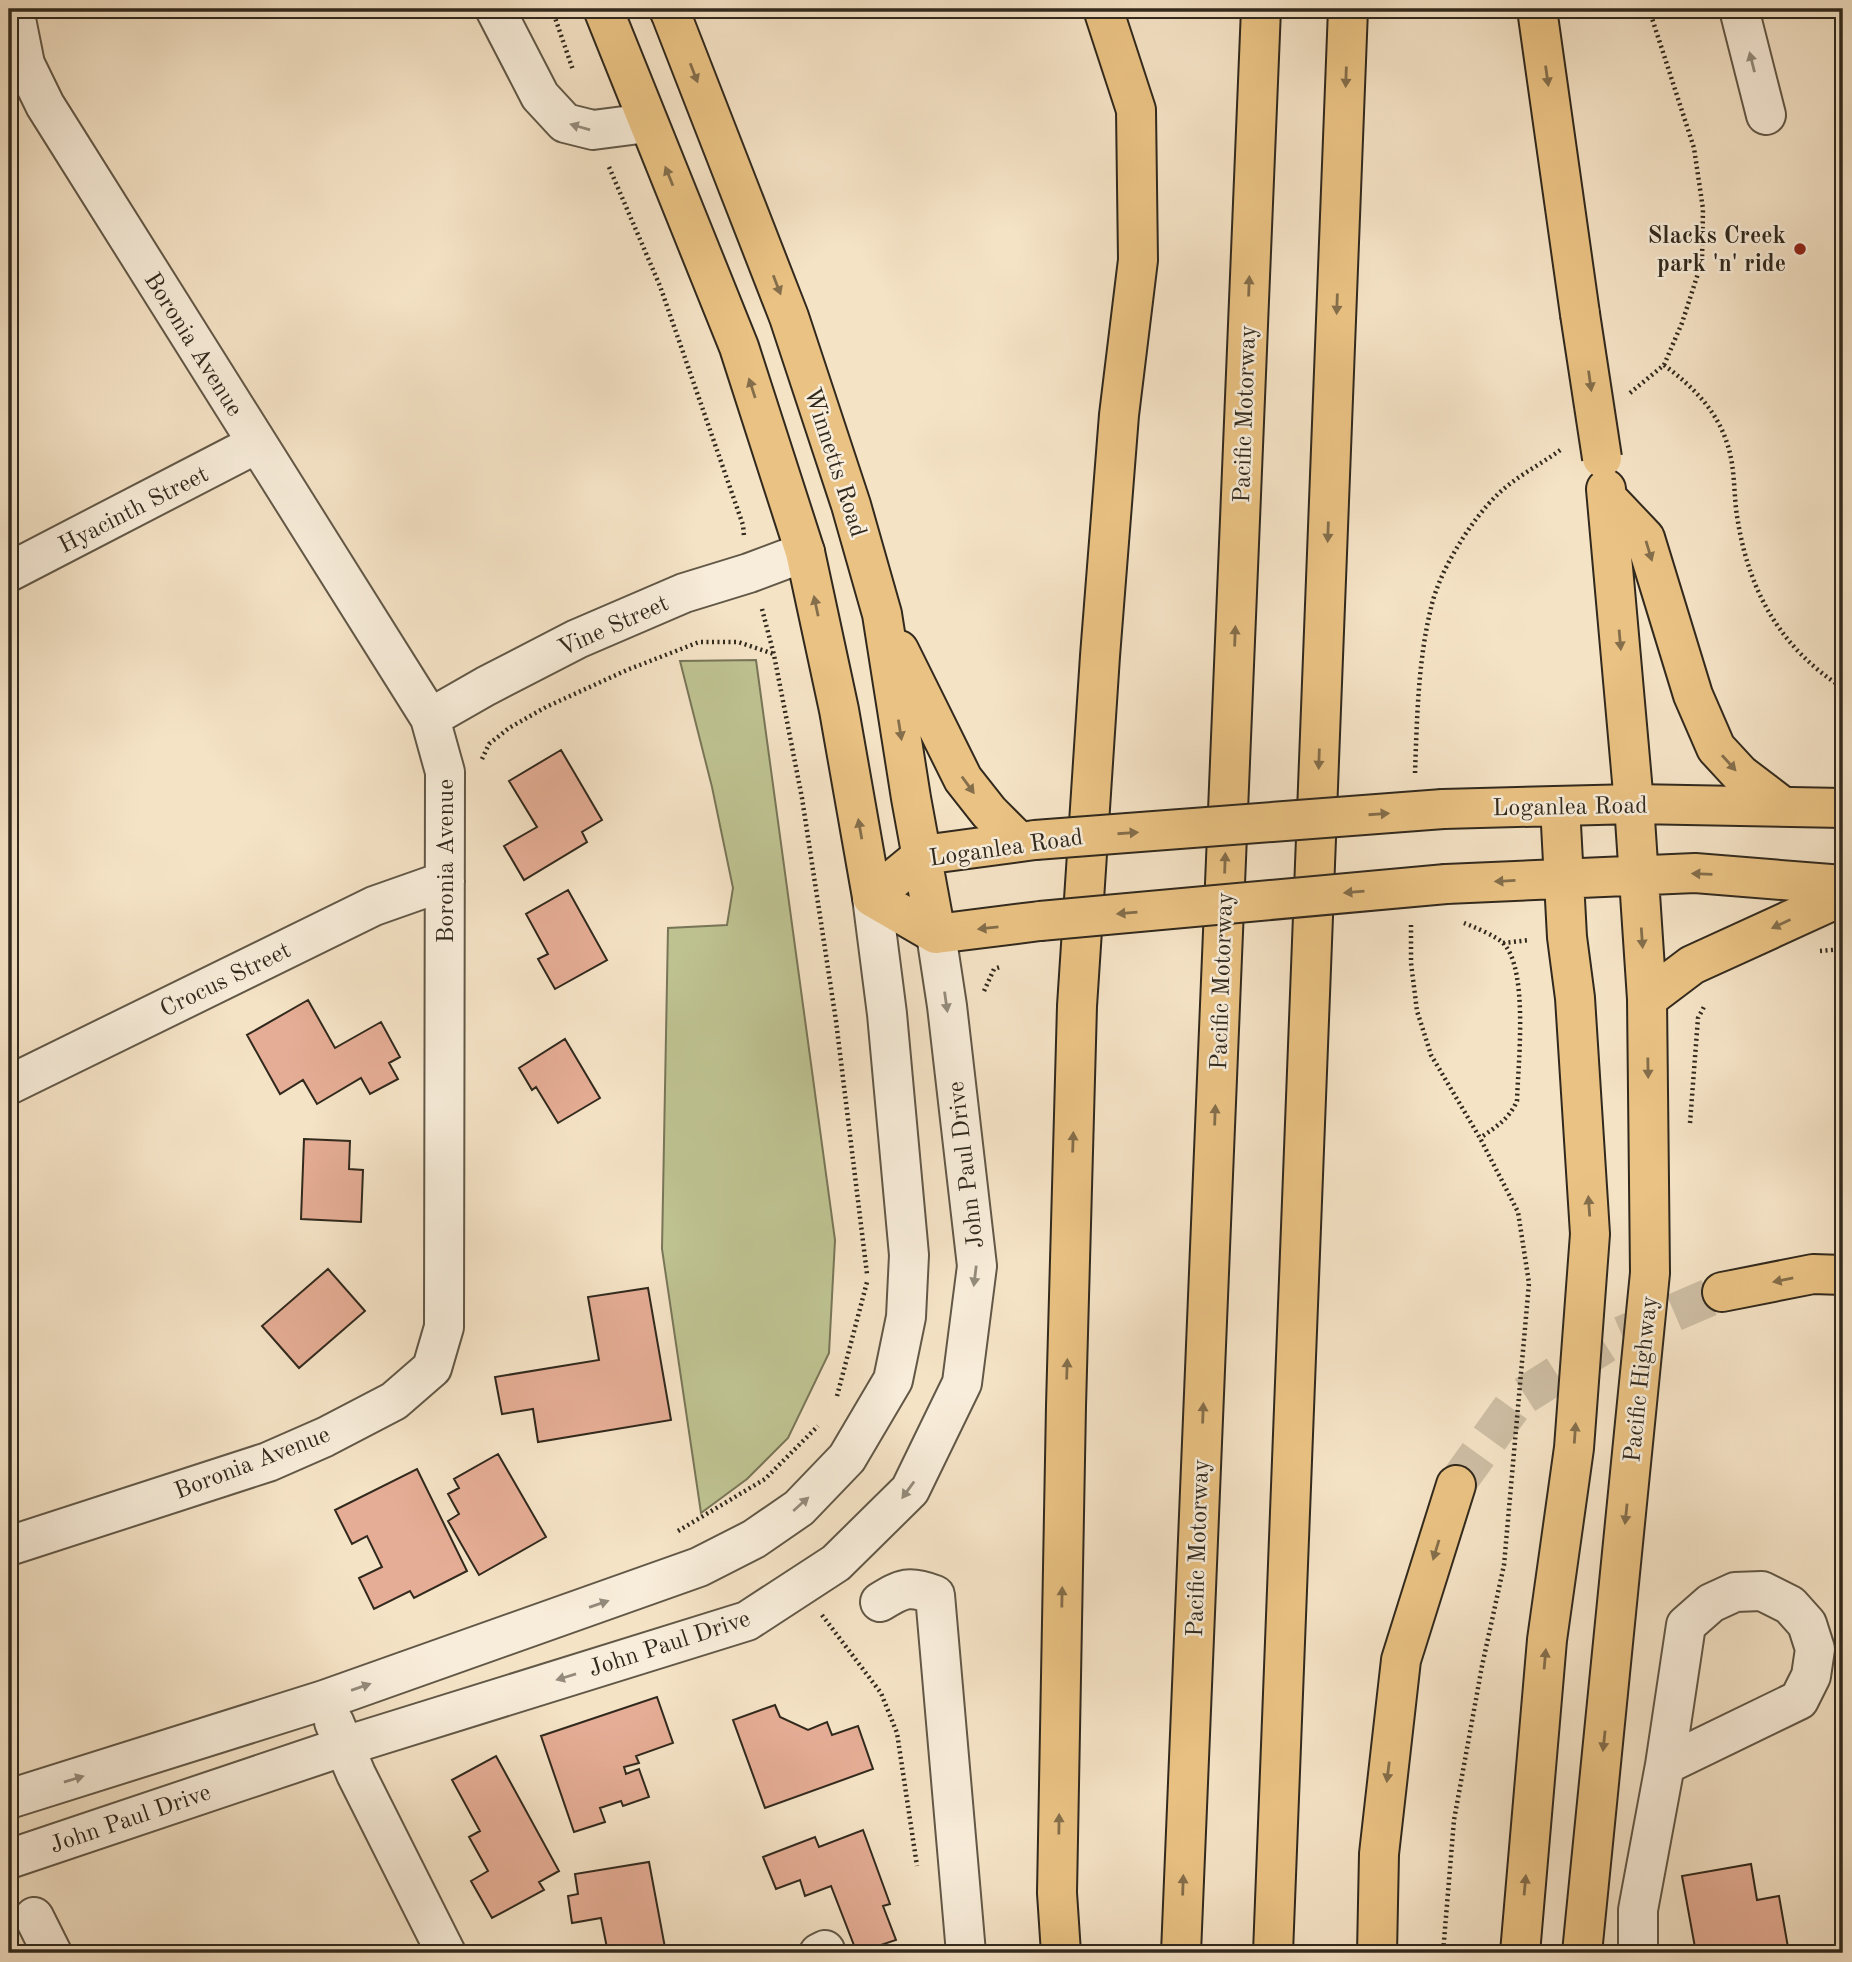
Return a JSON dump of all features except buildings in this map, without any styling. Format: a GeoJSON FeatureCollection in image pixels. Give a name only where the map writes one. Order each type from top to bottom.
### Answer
{"type":"FeatureCollection","features":[{"type":"Feature","properties":{"kind":"main road"},"geometry":{"type":"LineString","coordinates":[[603,9],[739,347],[805,552],[839,710],[872,897],[936,934],[1040,921],[1446,884],[1695,873],[1843,885]]}},
{"type":"Feature","properties":{"kind":"main road","name":"Winnetts Road"},"geometry":{"type":"LineString","coordinates":[[669,9],[789,317],[851,505],[882,614],[936,934]]}},
{"type":"Feature","properties":{"kind":"main road"},"geometry":{"type":"LineString","coordinates":[[1061,1953],[1057,1893],[1065,1434],[1077,1006],[1119,415],[1138,260],[1136,110],[1103,9]]}},
{"type":"Feature","properties":{"kind":"main road","name":"Pacific Motorway"},"geometry":{"type":"LineString","coordinates":[[1181,1953],[1261,9]]}},
{"type":"Feature","properties":{"kind":"main road"},"geometry":{"type":"LineString","coordinates":[[1273,1953],[1348,9]]}},
{"type":"Feature","properties":{"kind":"main road","name":"Pacific Highway"},"geometry":{"type":"LineString","coordinates":[[1537,9],[1580,314],[1586,450],[1608,499],[1640,876],[1647,999],[1650,1273],[1582,1953]]}},
{"type":"Feature","properties":{"kind":"main road"},"geometry":{"type":"LineString","coordinates":[[1608,499],[1645,538],[1693,695],[1716,748],[1740,774],[1782,806]]}},
{"type":"Feature","properties":{"kind":"main road"},"geometry":{"type":"LineString","coordinates":[[882,614],[963,779],[989,812],[1027,841]]}},
{"type":"Feature","properties":{"kind":"main road","name":"Loganlea Road"},"geometry":{"type":"LineString","coordinates":[[872,897],[923,855],[1429,797],[1560,806],[1634,804],[1843,808]]}},
{"type":"Feature","properties":{"kind":"main road"},"geometry":{"type":"LineString","coordinates":[[1520,1953],[1547,1640],[1574,1448],[1590,1234],[1575,998],[1567,937],[1560,806]]}},
{"type":"Feature","properties":{"kind":"main road"},"geometry":{"type":"LineString","coordinates":[[1647,999],[1692,965],[1843,896]]}},
{"type":"Feature","properties":{"kind":"main road"},"geometry":{"type":"LineString","coordinates":[[1723,1292],[1813,1274],[1843,1275]]}},
{"type":"Feature","properties":{"kind":"main road"},"geometry":{"type":"LineString","coordinates":[[1377,1953],[1379,1854],[1401,1660],[1456,1485]]}},
{"type":"Feature","properties":{"kind":"street","name":"Boronia Avenue"},"geometry":{"type":"LineString","coordinates":[[9,1546],[268,1462],[326,1437],[394,1401],[432,1368],[444,1327],[446,881],[445,772],[430,718],[45,105],[17,65],[14,9]]}},
{"type":"Feature","properties":{"kind":"street"},"geometry":{"type":"LineString","coordinates":[[495,9],[540,96],[565,122],[593,130],[647,123]]}},
{"type":"Feature","properties":{"kind":"street"},"geometry":{"type":"LineString","coordinates":[[1739,9],[1766,116]]}},
{"type":"Feature","properties":{"kind":"street","name":"Hyacinth Street"},"geometry":{"type":"LineString","coordinates":[[9,572],[256,444]]}},
{"type":"Feature","properties":{"kind":"street","name":"Vine Street"},"geometry":{"type":"LineString","coordinates":[[430,718],[577,639],[684,593],[805,552]]}},
{"type":"Feature","properties":{"kind":"street","name":"Crocus Street"},"geometry":{"type":"LineString","coordinates":[[9,1085],[374,906],[446,881]]}},
{"type":"Feature","properties":{"kind":"street"},"geometry":{"type":"LineString","coordinates":[[9,1799],[324,1700],[699,1567],[754,1539],[799,1507],[847,1458],[893,1380],[906,1317],[909,1255],[887,1014],[872,897]]}},
{"type":"Feature","properties":{"kind":"street","name":"John Paul Drive"},"geometry":{"type":"LineString","coordinates":[[9,1859],[345,1746],[747,1621],[836,1563],[910,1490],[962,1383],[977,1266],[936,934]]}},
{"type":"Feature","properties":{"kind":"street"},"geometry":{"type":"LineString","coordinates":[[880,1602],[901,1590],[916,1588],[935,1595],[966,1953]]}},
{"type":"Feature","properties":{"kind":"street"},"geometry":{"type":"LineString","coordinates":[[1638,1953],[1638,1910],[1665,1765],[1686,1625],[1711,1603],[1735,1592],[1762,1591],[1790,1605],[1807,1624],[1815,1649],[1811,1676],[1799,1700],[1665,1765]]}},
{"type":"Feature","properties":{"kind":"street"},"geometry":{"type":"LineString","coordinates":[[324,1700],[356,1774],[446,1953]]}},
{"type":"Feature","properties":{"kind":"street"},"geometry":{"type":"LineString","coordinates":[[34,1917],[52,1953]]}},
{"type":"Feature","properties":{"kind":"path"},"geometry":{"type":"LineString","coordinates":[[552,9],[593,130],[660,286],[743,525]]}},
{"type":"Feature","properties":{"kind":"path"},"geometry":{"type":"LineString","coordinates":[[1623,399],[1664,365],[1682,323],[1702,261],[1703,209],[1694,148],[1649,9]]}},
{"type":"Feature","properties":{"kind":"path"},"geometry":{"type":"LineString","coordinates":[[1664,365],[1693,387],[1714,415],[1727,441],[1733,464],[1738,520],[1746,558],[1759,595],[1791,646],[1823,675],[1843,688]]}},
{"type":"Feature","properties":{"kind":"path"},"geometry":{"type":"LineString","coordinates":[[1429,797],[1423,651],[1431,605],[1454,552],[1472,523],[1498,493],[1537,463],[1586,450]]}},
{"type":"Feature","properties":{"kind":"path"},"geometry":{"type":"LineString","coordinates":[[764,615],[802,798],[836,1021],[867,1280],[836,1398]]}},
{"type":"Feature","properties":{"kind":"path"},"geometry":{"type":"LineString","coordinates":[[1411,917],[1411,962],[1417,1011],[1432,1055],[1480,1138],[1518,1212],[1529,1283],[1503,1565],[1454,1820],[1444,1953]]}},
{"type":"Feature","properties":{"kind":"path"},"geometry":{"type":"LineString","coordinates":[[1456,920],[1503,943],[1514,963],[1520,988],[1517,1101],[1502,1124],[1480,1138]]}},
{"type":"Feature","properties":{"kind":"path"},"geometry":{"type":"LineString","coordinates":[[983,993],[995,970],[1005,965]]}},
{"type":"Feature","properties":{"kind":"path"},"geometry":{"type":"LineString","coordinates":[[674,1533],[765,1479],[823,1421]]}},
{"type":"Feature","properties":{"kind":"path"},"geometry":{"type":"LineString","coordinates":[[792,1592],[818,1611],[881,1693],[897,1733],[917,1871]]}},
{"type":"Feature","properties":{"kind":"green space"},"geometry":{"type":"Polygon","coordinates":[[[756,660],[835,1240],[829,1353],[788,1438],[747,1479],[701,1513],[662,1249],[668,928],[727,925],[733,888],[712,787],[680,661],[756,660]]]}},
{"type":"Feature","properties":{"kind":"tunnel"},"geometry":{"type":"LineString","coordinates":[[1456,1485],[1517,1400],[1615,1338],[1722,1292]]}},
{"type":"Feature","properties":{"kind":"place","name":"Slacks Creek park 'n' ride"},"geometry":{"type":"Point","coordinates":[1800,249]}}]}
